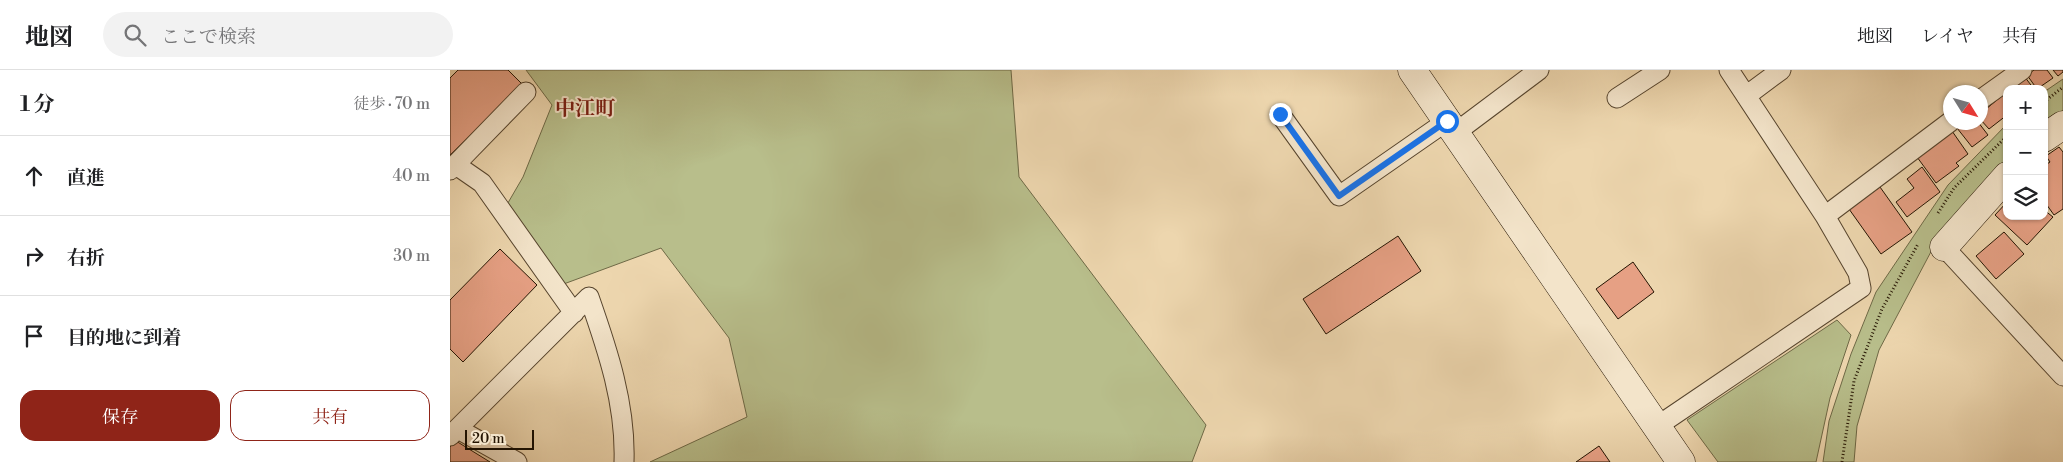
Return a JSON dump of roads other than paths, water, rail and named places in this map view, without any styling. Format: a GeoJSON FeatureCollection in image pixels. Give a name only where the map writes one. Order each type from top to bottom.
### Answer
{"type":"FeatureCollection","features":[{"type":"Feature","properties":{"kind":"street"},"geometry":{"type":"LineString","coordinates":[[1412,70],[1681,462]]}},
{"type":"Feature","properties":{"kind":"street"},"geometry":{"type":"LineString","coordinates":[[1280,114],[1339,196],[1540,70]]}},
{"type":"Feature","properties":{"kind":"street"},"geometry":{"type":"LineString","coordinates":[[1617,98],[1660,70]]}},
{"type":"Feature","properties":{"kind":"street"},"geometry":{"type":"LineString","coordinates":[[1656,427],[1861,288],[1858,272],[1826,216],[1729,70]]}},
{"type":"Feature","properties":{"kind":"street"},"geometry":{"type":"LineString","coordinates":[[1746,96],[1780,70]]}},
{"type":"Feature","properties":{"kind":"street"},"geometry":{"type":"LineString","coordinates":[[1988,94],[2022,70]]}},
{"type":"Feature","properties":{"kind":"street"},"geometry":{"type":"LineString","coordinates":[[526,92],[453,168],[482,183],[574,312]]}},
{"type":"Feature","properties":{"kind":"street"},"geometry":{"type":"LineString","coordinates":[[2048,135],[2063,125]]}},
{"type":"Feature","properties":{"kind":"street"},"geometry":{"type":"LineString","coordinates":[[1826,216],[1943,127]]}},
{"type":"Feature","properties":{"kind":"street"},"geometry":{"type":"LineString","coordinates":[[2003,180],[1934,241],[2063,376]]}},
{"type":"Feature","properties":{"kind":"street"},"geometry":{"type":"LineString","coordinates":[[517,462],[454,432],[589,298],[611,359],[625,439],[624,462]]}},
{"type":"Feature","properties":{"kind":"district","name":"中江町"},"geometry":{"type":"Point","coordinates":[585,108]}}]}
